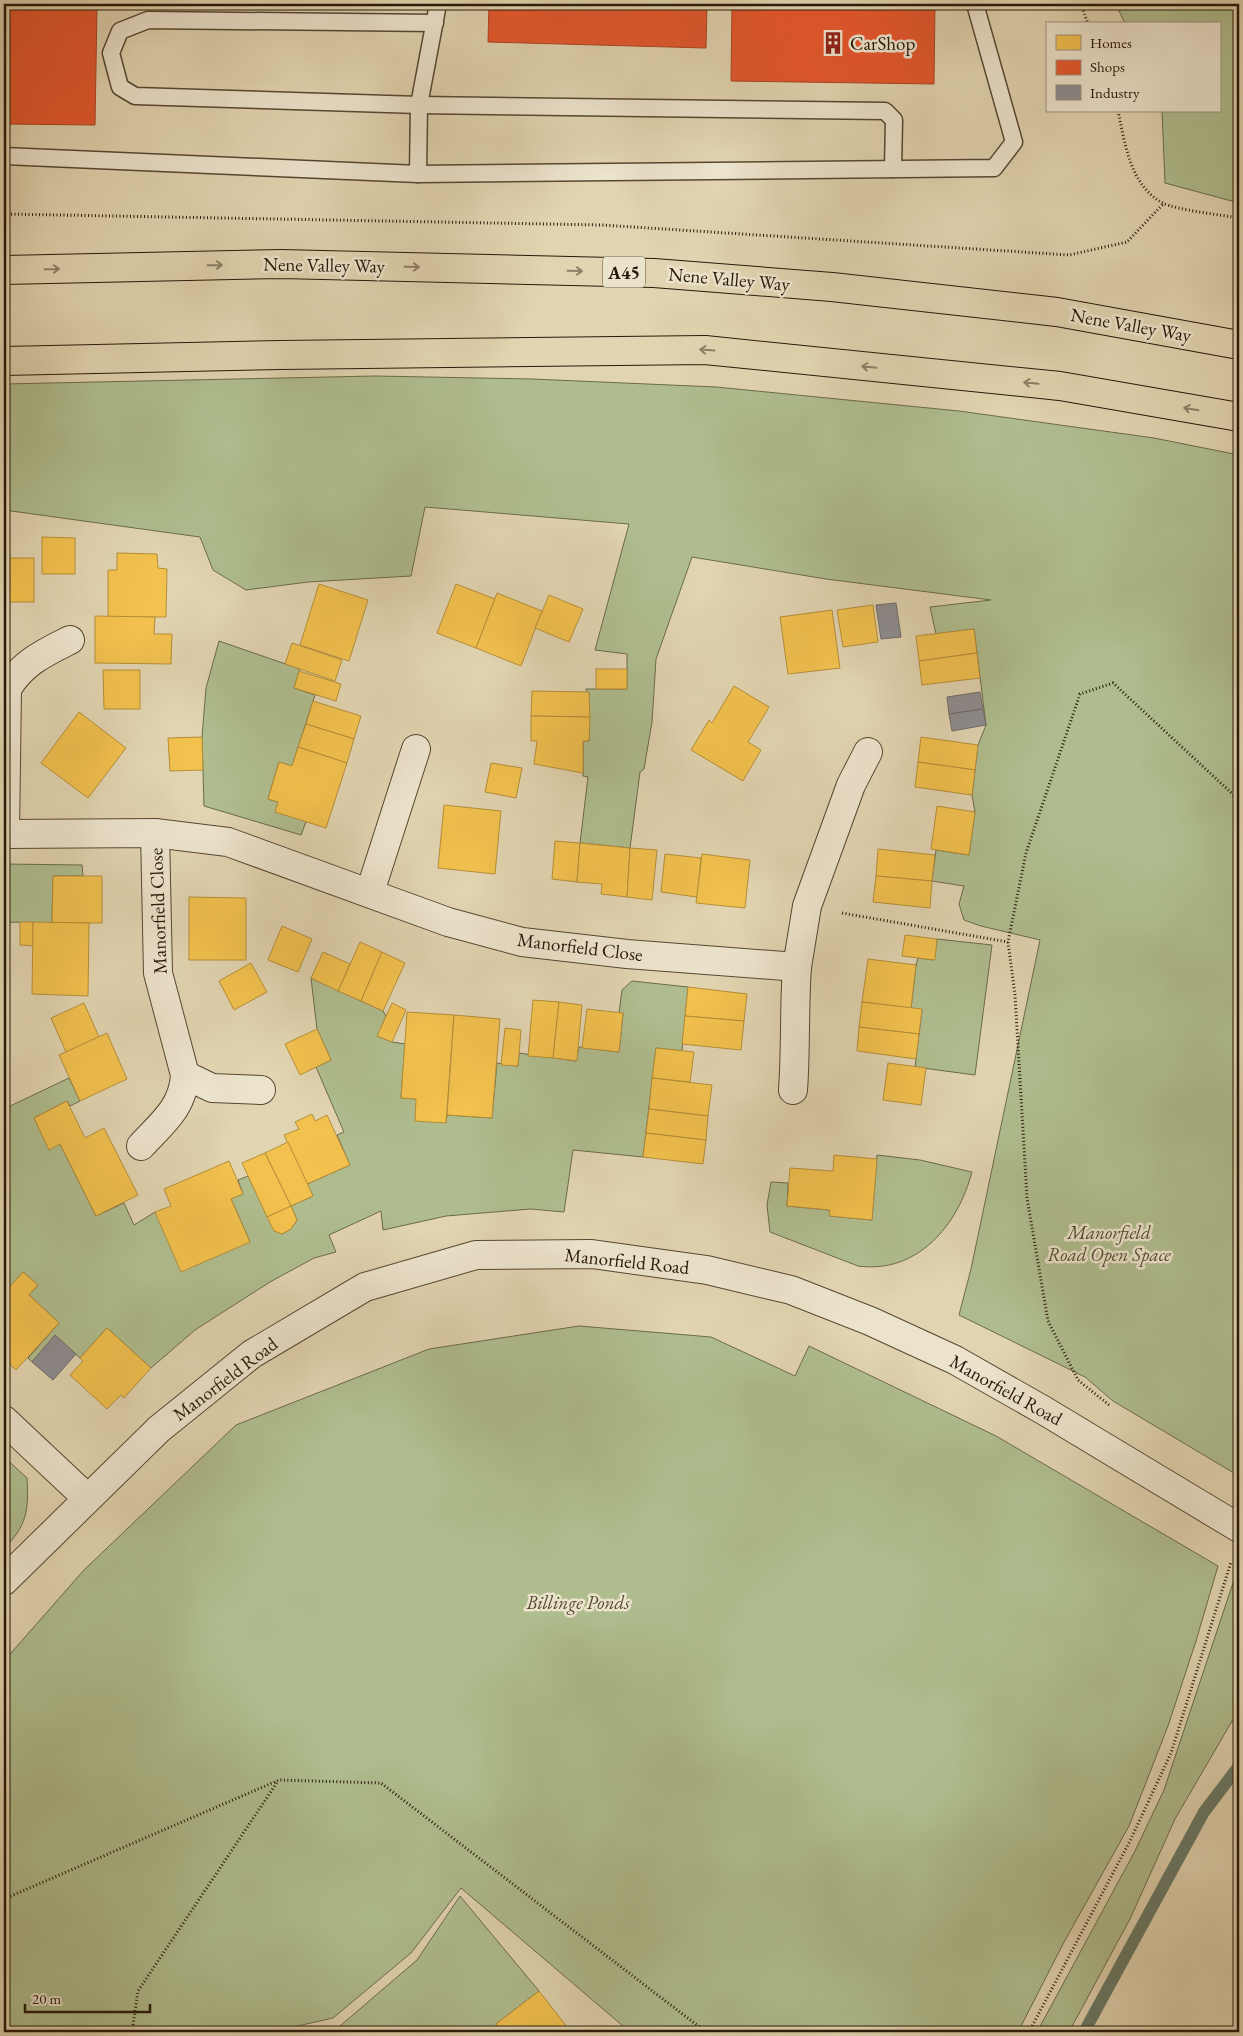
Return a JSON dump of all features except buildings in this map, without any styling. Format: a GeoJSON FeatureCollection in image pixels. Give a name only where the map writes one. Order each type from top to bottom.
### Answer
{"type":"FeatureCollection","features":[{"type":"Feature","properties":{"kind":"highway","name":"Nene Valley Way"},"geometry":{"type":"LineString","coordinates":[[4,270],[281,264],[654,273],[832,287],[1057,312],[1239,345]]}},
{"type":"Feature","properties":{"kind":"highway"},"geometry":{"type":"LineString","coordinates":[[4,361],[280,354],[705,350],[1060,386],[1239,417]]}},
{"type":"Feature","properties":{"kind":"street","name":"Manorfield Close"},"geometry":{"type":"LineString","coordinates":[[70,640],[25,665],[6,685],[4,834],[155,833],[228,842],[370,892],[448,922],[522,942],[627,954],[798,967]]}},
{"type":"Feature","properties":{"kind":"street"},"geometry":{"type":"LineString","coordinates":[[370,892],[416,749]]}},
{"type":"Feature","properties":{"kind":"street"},"geometry":{"type":"LineString","coordinates":[[793,1090],[796,1055],[794,1017],[798,967],[807,906],[852,785],[868,752]]}},
{"type":"Feature","properties":{"kind":"street","name":"Manorfield Close"},"geometry":{"type":"LineString","coordinates":[[141,1146],[176,1108],[184,1091],[185,1075],[158,973],[155,833]]}},
{"type":"Feature","properties":{"kind":"street"},"geometry":{"type":"LineString","coordinates":[[185,1075],[212,1088],[261,1090]]}},
{"type":"Feature","properties":{"kind":"street","name":"Manorfield Road"},"geometry":{"type":"LineString","coordinates":[[4,1582],[159,1429],[252,1354],[365,1287],[476,1255],[592,1254],[707,1270],[791,1290],[870,1321],[955,1360],[1043,1410],[1239,1528]]}},
{"type":"Feature","properties":{"kind":"street"},"geometry":{"type":"LineString","coordinates":[[4,1420],[88,1498]]}},
{"type":"Feature","properties":{"kind":"lane"},"geometry":{"type":"LineString","coordinates":[[418,174],[419,105],[438,4]]}},
{"type":"Feature","properties":{"kind":"lane"},"geometry":{"type":"LineString","coordinates":[[4,156],[418,174],[994,168],[1014,142],[975,4]]}},
{"type":"Feature","properties":{"kind":"lane"},"geometry":{"type":"LineString","coordinates":[[435,23],[148,20],[120,31],[111,53],[120,87],[135,96],[419,105],[884,111],[894,120],[893,169]]}},
{"type":"Feature","properties":{"kind":"path"},"geometry":{"type":"LineString","coordinates":[[1080,4],[1087,22]]}},
{"type":"Feature","properties":{"kind":"path"},"geometry":{"type":"LineString","coordinates":[[1118,112],[1128,153],[1138,179],[1153,196],[1164,203],[1239,218]]}},
{"type":"Feature","properties":{"kind":"path"},"geometry":{"type":"LineString","coordinates":[[4,214],[602,225],[1069,255],[1127,242],[1164,203]]}},
{"type":"Feature","properties":{"kind":"path"},"geometry":{"type":"LineString","coordinates":[[1117,1410],[1078,1380],[1048,1321],[1027,1198],[1015,996],[1008,942],[1026,853],[1080,694],[1113,683],[1239,800]]}},
{"type":"Feature","properties":{"kind":"path"},"geometry":{"type":"LineString","coordinates":[[807,906],[1008,942]]}},
{"type":"Feature","properties":{"kind":"path"},"geometry":{"type":"LineString","coordinates":[[1029,2032],[1130,1841],[1171,1752],[1200,1666],[1228,1564],[1234,1558]]}},
{"type":"Feature","properties":{"kind":"path"},"geometry":{"type":"LineString","coordinates":[[4,1899],[279,1780],[381,1783],[706,2032]]}},
{"type":"Feature","properties":{"kind":"path"},"geometry":{"type":"LineString","coordinates":[[132,2032],[138,1991],[279,1780]]}},
{"type":"Feature","properties":{"kind":"green space"},"geometry":{"type":"Polygon","coordinates":[[[1116,4],[1239,4],[1239,203],[1165,183],[1162,112],[1220,112],[1220,22],[1124,22],[1116,4]]]}},
{"type":"Feature","properties":{"kind":"green space","name":"Manorfield Road Open Space"},"geometry":{"type":"Polygon","coordinates":[[[375,376],[532,379],[716,387],[959,411],[1154,438],[1239,455],[1239,1476],[1113,1401],[1085,1377],[959,1315],[971,1269],[1040,940],[964,920],[959,904],[964,886],[932,881],[936,850],[969,855],[975,812],[972,795],[978,745],[986,725],[974,629],[936,634],[930,607],[991,600],[826,579],[692,557],[656,659],[652,722],[644,769],[640,772],[630,848],[580,843],[588,777],[583,776],[583,741],[589,741],[589,693],[586,692],[586,689],[627,689],[627,654],[595,650],[629,524],[425,507],[411,576],[308,582],[246,590],[213,570],[200,537],[4,510],[4,384],[375,376]]]}},
{"type":"Feature","properties":{"kind":"green space"},"geometry":{"type":"Polygon","coordinates":[[[219,641],[300,669],[294,688],[315,695],[292,766],[279,762],[268,799],[278,802],[306,822],[301,835],[204,806],[202,737],[206,688],[219,641]]]}},
{"type":"Feature","properties":{"kind":"green space"},"geometry":{"type":"Polygon","coordinates":[[[4,864],[82,865],[83,876],[53,876],[52,923],[4,922],[4,864]]]}},
{"type":"Feature","properties":{"kind":"green space"},"geometry":{"type":"Polygon","coordinates":[[[937,939],[992,945],[975,1075],[915,1067],[922,1010],[911,1008],[916,965],[918,958],[934,960],[937,939]]]}},
{"type":"Feature","properties":{"kind":"green space"},"geometry":{"type":"Polygon","coordinates":[[[311,978],[383,1011],[386,1016],[378,1036],[392,1042],[405,1044],[401,1098],[416,1099],[446,1123],[447,1115],[492,1118],[497,1063],[518,1066],[519,1053],[576,1061],[579,1047],[619,1052],[623,1014],[619,1013],[622,990],[632,981],[688,987],[682,1051],[656,1048],[643,1157],[573,1150],[564,1212],[531,1209],[446,1216],[383,1230],[381,1211],[329,1235],[336,1252],[314,1258],[270,1282],[195,1330],[151,1368],[107,1328],[80,1358],[55,1336],[32,1362],[28,1358],[59,1323],[29,1295],[38,1285],[23,1272],[8,1289],[4,1285],[4,1268],[10,1261],[4,1255],[4,1109],[69,1078],[80,1101],[70,1106],[67,1101],[34,1118],[49,1149],[60,1144],[96,1216],[124,1203],[134,1225],[155,1212],[250,1242],[231,1199],[243,1194],[238,1180],[248,1176],[274,1230],[282,1234],[291,1229],[297,1220],[291,1206],[313,1196],[307,1184],[350,1165],[337,1135],[344,1132],[316,1067],[331,1060],[317,1029],[311,978]]]}},
{"type":"Feature","properties":{"kind":"green space"},"geometry":{"type":"Polygon","coordinates":[[[877,1155],[920,1160],[972,1172],[966,1192],[946,1227],[917,1254],[899,1262],[880,1266],[858,1266],[770,1232],[767,1205],[771,1182],[788,1183],[787,1206],[830,1210],[830,1216],[872,1220],[877,1155]]]}},
{"type":"Feature","properties":{"kind":"green space","name":"Billinge Ponds"},"geometry":{"type":"Polygon","coordinates":[[[579,1326],[711,1337],[795,1376],[809,1346],[996,1436],[1218,1566],[1168,1726],[1129,1826],[1063,1944],[1018,2032],[630,2032],[461,1888],[411,1953],[333,2018],[271,2032],[4,2032],[4,1661],[84,1570],[236,1425],[429,1349],[579,1326]]]}},
{"type":"Feature","properties":{"kind":"green space"},"geometry":{"type":"Polygon","coordinates":[[[4,1457],[27,1478],[28,1489],[27,1508],[22,1524],[4,1549],[4,1457]]]}},
{"type":"Feature","properties":{"kind":"green space"},"geometry":{"type":"Polygon","coordinates":[[[1235,1577],[1239,1579],[1239,1709],[1175,1819],[1130,1919],[1069,2032],[1037,2032],[1135,1851],[1164,1790],[1235,1577]]]}},
{"type":"Feature","properties":{"kind":"green space"},"geometry":{"type":"Polygon","coordinates":[[[460,1896],[539,1991],[496,2024],[502,2032],[316,2032],[340,2026],[417,1960],[460,1896]]]}},
{"type":"Feature","properties":{"kind":"waterway"},"geometry":{"type":"LineString","coordinates":[[1084,2032],[1204,1812],[1239,1766]]}},
{"type":"Feature","properties":{"kind":"place","name":"CarShop"},"geometry":{"type":"Point","coordinates":[833,43]}}]}
